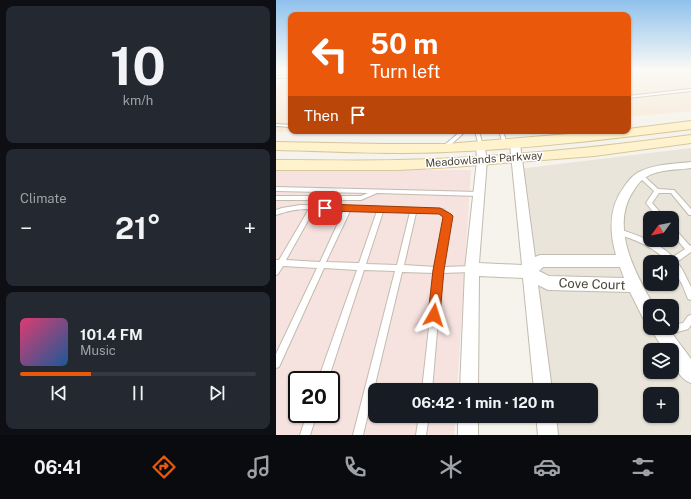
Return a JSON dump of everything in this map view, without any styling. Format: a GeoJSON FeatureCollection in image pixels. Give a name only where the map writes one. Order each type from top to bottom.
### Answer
{"type":"FeatureCollection","features":[{"type":"Feature","properties":{"kind":"main road","name":"Meadowlands Parkway"},"geometry":{"type":"LineString","coordinates":[[631,132],[691,125]]}},
{"type":"Feature","properties":{"kind":"main road","name":"Meadowlands Parkway"},"geometry":{"type":"LineString","coordinates":[[276,165],[398,165],[616,134]]}},
{"type":"Feature","properties":{"kind":"main road","name":"Meadowlands Parkway"},"geometry":{"type":"LineString","coordinates":[[512,148],[594,152],[691,139]]}},
{"type":"Feature","properties":{"kind":"main road","name":"Meadowlands Parkway"},"geometry":{"type":"LineString","coordinates":[[276,146],[444,148],[482,153]]}},
{"type":"Feature","properties":{"kind":"street"},"geometry":{"type":"LineString","coordinates":[[512,148],[542,383]]}},
{"type":"Feature","properties":{"kind":"street"},"geometry":{"type":"LineString","coordinates":[[469,383],[472,269],[482,153]]}},
{"type":"Feature","properties":{"kind":"street"},"geometry":{"type":"LineString","coordinates":[[643,301],[634,285],[625,262],[619,232],[617,219],[622,195],[644,173],[691,165]]}},
{"type":"Feature","properties":{"kind":"street","name":"Cove Court"},"geometry":{"type":"LineString","coordinates":[[528,272],[540,261],[625,262]]}},
{"type":"Feature","properties":{"kind":"street","name":"Cove Court"},"geometry":{"type":"LineString","coordinates":[[472,269],[528,272],[548,283],[634,285]]}},
{"type":"Feature","properties":{"kind":"street"},"geometry":{"type":"LineString","coordinates":[[663,335],[691,374]]}},
{"type":"Feature","properties":{"kind":"street"},"geometry":{"type":"LineString","coordinates":[[468,423],[468,435]]}},
{"type":"Feature","properties":{"kind":"street"},"geometry":{"type":"LineString","coordinates":[[547,423],[548,435]]}},
{"type":"Feature","properties":{"kind":"lane"},"geometry":{"type":"LineString","coordinates":[[631,97],[688,90]]}},
{"type":"Feature","properties":{"kind":"lane"},"geometry":{"type":"LineString","coordinates":[[276,125],[288,126]]}},
{"type":"Feature","properties":{"kind":"lane"},"geometry":{"type":"LineString","coordinates":[[444,148],[460,134]]}},
{"type":"Feature","properties":{"kind":"lane"},"geometry":{"type":"LineString","coordinates":[[478,134],[482,153]]}},
{"type":"Feature","properties":{"kind":"lane"},"geometry":{"type":"LineString","coordinates":[[503,134],[512,148]]}},
{"type":"Feature","properties":{"kind":"lane"},"geometry":{"type":"LineString","coordinates":[[640,176],[657,191],[672,191],[691,213]]}},
{"type":"Feature","properties":{"kind":"lane"},"geometry":{"type":"LineString","coordinates":[[276,189],[479,194]]}},
{"type":"Feature","properties":{"kind":"lane"},"geometry":{"type":"LineString","coordinates":[[276,198],[361,198],[377,191]]}},
{"type":"Feature","properties":{"kind":"lane"},"geometry":{"type":"LineString","coordinates":[[656,211],[649,203],[657,191]]}},
{"type":"Feature","properties":{"kind":"lane"},"geometry":{"type":"LineString","coordinates":[[276,272],[279,263],[314,207]]}},
{"type":"Feature","properties":{"kind":"lane"},"geometry":{"type":"LineString","coordinates":[[276,213],[288,209],[314,207],[440,211],[448,216],[439,270],[428,383]]}},
{"type":"Feature","properties":{"kind":"lane"},"geometry":{"type":"LineString","coordinates":[[276,364],[348,208]]}},
{"type":"Feature","properties":{"kind":"lane"},"geometry":{"type":"LineString","coordinates":[[326,371],[381,209]]}},
{"type":"Feature","properties":{"kind":"lane"},"geometry":{"type":"LineString","coordinates":[[358,435],[414,210]]}},
{"type":"Feature","properties":{"kind":"lane"},"geometry":{"type":"LineString","coordinates":[[619,232],[642,239],[666,255]]}},
{"type":"Feature","properties":{"kind":"lane"},"geometry":{"type":"LineString","coordinates":[[679,237],[690,248],[679,256]]}},
{"type":"Feature","properties":{"kind":"lane"},"geometry":{"type":"LineString","coordinates":[[279,263],[439,270],[472,269]]}},
{"type":"Feature","properties":{"kind":"lane"},"geometry":{"type":"LineString","coordinates":[[679,271],[687,285],[691,296]]}},
{"type":"Feature","properties":{"kind":"lane"},"geometry":{"type":"LineString","coordinates":[[679,327],[685,326],[691,319]]}},
{"type":"Feature","properties":{"kind":"lane"},"geometry":{"type":"LineString","coordinates":[[305,435],[309,423]]}},
{"type":"Feature","properties":{"kind":"lane"},"geometry":{"type":"LineString","coordinates":[[421,435],[423,423]]}},
{"type":"Feature","properties":{"kind":"shaded area"},"geometry":{"type":"Polygon","coordinates":[[[276,90],[288,90],[288,132],[276,132],[276,90]]]}},
{"type":"Feature","properties":{"kind":"shaded area"},"geometry":{"type":"Polygon","coordinates":[[[631,90],[691,90],[691,111],[631,117],[631,90]]]}},
{"type":"Feature","properties":{"kind":"shaded area"},"geometry":{"type":"Polygon","coordinates":[[[691,148],[691,435],[549,435],[548,423],[598,423],[598,383],[543,383],[518,169],[691,148]]]}},
{"type":"Feature","properties":{"kind":"shaded area"},"geometry":{"type":"Polygon","coordinates":[[[276,169],[471,170],[457,383],[368,383],[368,423],[455,423],[454,435],[276,435],[276,169]]]}},
{"type":"Feature","properties":{"kind":"route"},"geometry":{"type":"LineString","coordinates":[[325,208],[444,212],[448,216],[439,270],[434,315]]}}]}
